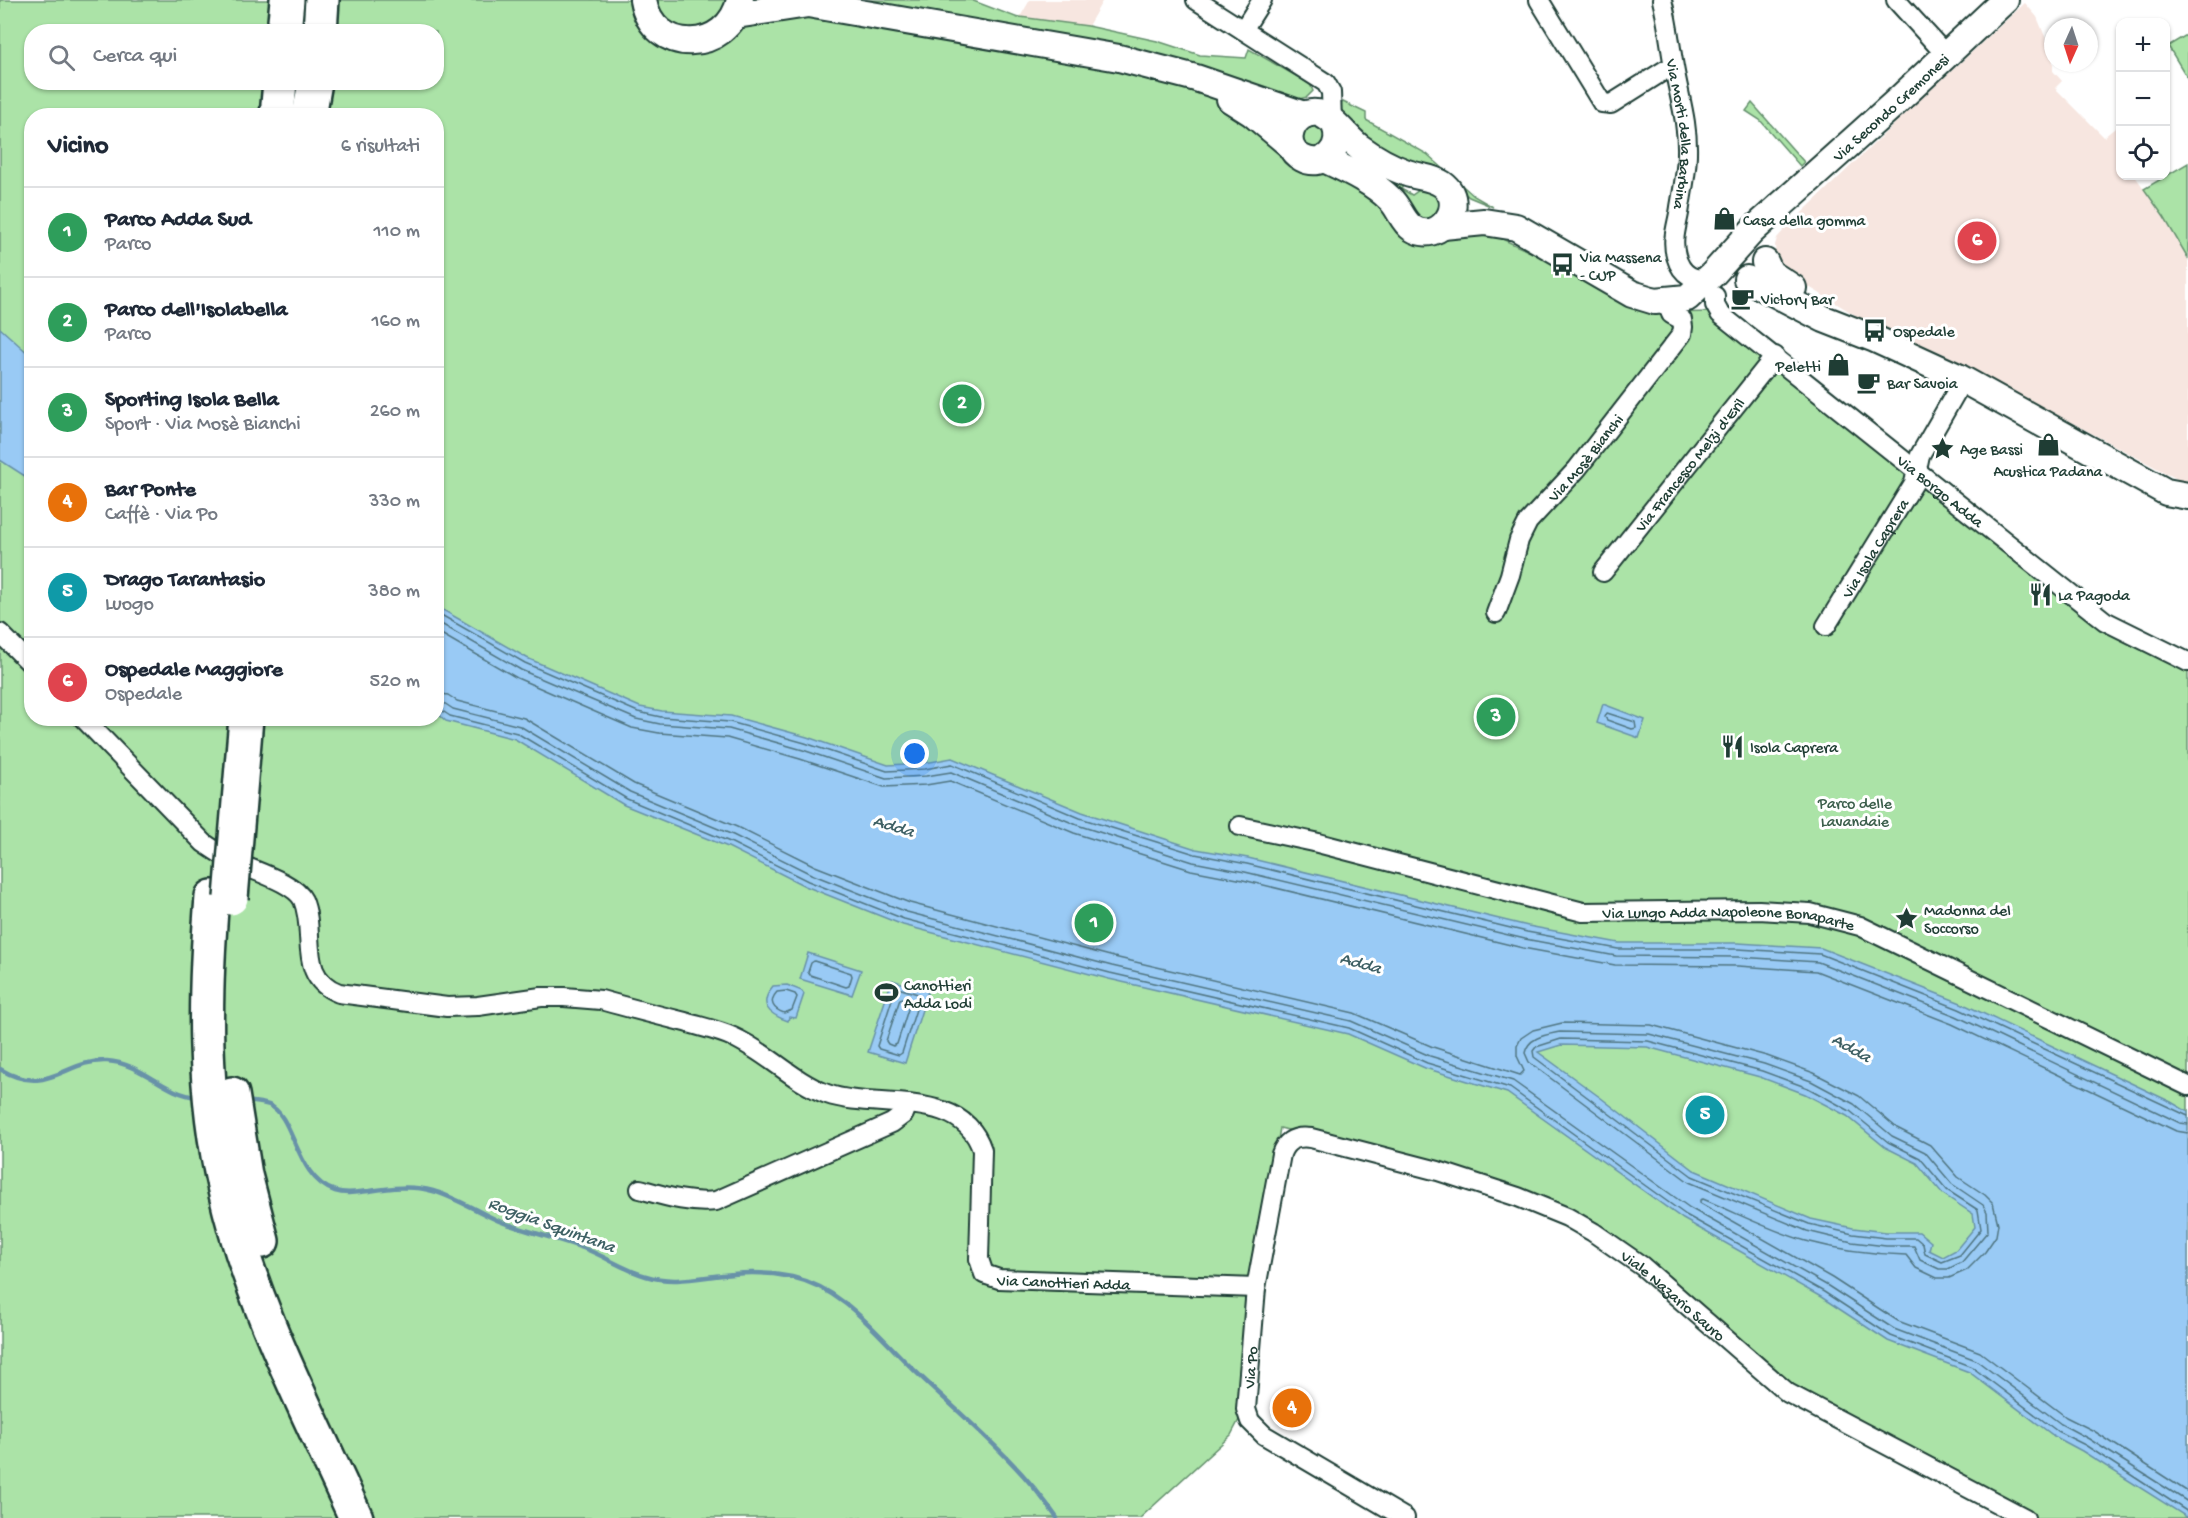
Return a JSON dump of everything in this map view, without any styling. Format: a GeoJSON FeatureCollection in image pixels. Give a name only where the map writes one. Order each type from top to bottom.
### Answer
{"type":"FeatureCollection","features":[{"type":"Feature","properties":{"kind":"highway"},"geometry":{"type":"LineString","coordinates":[[285,24],[287,0]]}},
{"type":"Feature","properties":{"kind":"highway"},"geometry":{"type":"LineString","coordinates":[[305,24],[307,0]]}},
{"type":"Feature","properties":{"kind":"highway"},"geometry":{"type":"LineString","coordinates":[[320,24],[322,0]]}},
{"type":"Feature","properties":{"kind":"highway"},"geometry":{"type":"LineString","coordinates":[[278,108],[279,90]]}},
{"type":"Feature","properties":{"kind":"highway"},"geometry":{"type":"LineString","coordinates":[[298,108],[299,90]]}},
{"type":"Feature","properties":{"kind":"highway"},"geometry":{"type":"LineString","coordinates":[[310,108],[314,90]]}},
{"type":"Feature","properties":{"kind":"highway"},"geometry":{"type":"LineString","coordinates":[[222,897],[227,726]]}},
{"type":"Feature","properties":{"kind":"highway"},"geometry":{"type":"LineString","coordinates":[[245,726],[206,1001],[205,1041],[221,1098],[225,1190],[258,1266],[291,1320],[381,1518]]}},
{"type":"Feature","properties":{"kind":"highway"},"geometry":{"type":"LineString","coordinates":[[258,1266],[276,1342],[356,1518]]}},
{"type":"Feature","properties":{"kind":"street"},"geometry":{"type":"LineString","coordinates":[[643,0],[644,9],[652,23],[664,34],[679,40],[695,42],[712,38],[726,28],[738,8],[802,2],[1081,51],[1196,78],[1320,118],[1385,164],[1436,183],[1461,199],[1497,214],[1615,285],[1644,299],[1655,301],[1687,298],[1755,268]]}},
{"type":"Feature","properties":{"kind":"street"},"geometry":{"type":"LineString","coordinates":[[1196,0],[1322,80],[1324,90],[1319,107],[1320,118],[1338,135],[1337,145],[1324,159],[1312,161],[1304,159],[1252,113],[1196,78]]}},
{"type":"Feature","properties":{"kind":"street"},"geometry":{"type":"LineString","coordinates":[[1243,30],[1262,0]]}},
{"type":"Feature","properties":{"kind":"street"},"geometry":{"type":"LineString","coordinates":[[1539,0],[1600,101],[1605,104],[1611,104],[1665,70],[1672,71],[1675,75]]}},
{"type":"Feature","properties":{"kind":"street","name":"Via Morti della Barbina"},"geometry":{"type":"LineString","coordinates":[[1662,0],[1669,28],[1675,75],[1684,110],[1688,152],[1674,234],[1674,249],[1679,266],[1688,276],[1714,285]]}},
{"type":"Feature","properties":{"kind":"street"},"geometry":{"type":"LineString","coordinates":[[1896,0],[1946,55]]}},
{"type":"Feature","properties":{"kind":"street","name":"Via Secondo Cremonesi"},"geometry":{"type":"LineString","coordinates":[[1714,285],[1735,251],[1752,231],[2005,0]]}},
{"type":"Feature","properties":{"kind":"street"},"geometry":{"type":"LineString","coordinates":[[1290,145],[1289,135],[1293,125],[1320,118]]}},
{"type":"Feature","properties":{"kind":"street"},"geometry":{"type":"LineString","coordinates":[[1324,159],[1353,173],[1382,192],[1392,200],[1406,223],[1421,231],[1432,231],[1449,219],[1453,208],[1452,197],[1436,183],[1415,181],[1406,188],[1400,202],[1401,213]]}},
{"type":"Feature","properties":{"kind":"street","name":"Via Secondo Cremonesi"},"geometry":{"type":"LineString","coordinates":[[1755,268],[1764,234],[1774,212]]}},
{"type":"Feature","properties":{"kind":"street"},"geometry":{"type":"LineString","coordinates":[[1443,225],[1484,222],[1516,226]]}},
{"type":"Feature","properties":{"kind":"street"},"geometry":{"type":"LineString","coordinates":[[1735,251],[1742,246],[1758,248],[1755,268]]}},
{"type":"Feature","properties":{"kind":"street"},"geometry":{"type":"LineString","coordinates":[[1755,268],[1824,320],[1875,339],[1960,378],[2166,492],[2186,494]]}},
{"type":"Feature","properties":{"kind":"street"},"geometry":{"type":"LineString","coordinates":[[1615,285],[1632,301],[1648,311],[1671,314],[1695,310],[1714,285]]}},
{"type":"Feature","properties":{"kind":"street","name":"Via Borgo Adda"},"geometry":{"type":"LineString","coordinates":[[1714,285],[1714,305],[1720,314],[2105,621],[2188,662]]}},
{"type":"Feature","properties":{"kind":"street","name":"Via Mosè Bianchi"},"geometry":{"type":"LineString","coordinates":[[1496,613],[1510,576],[1522,531],[1577,469],[1680,338],[1683,323],[1671,314]]}},
{"type":"Feature","properties":{"kind":"street","name":"Via Francesco Melzi d'Eril"},"geometry":{"type":"LineString","coordinates":[[1603,572],[1774,356]]}},
{"type":"Feature","properties":{"kind":"street","name":"Via Isola Caprera"},"geometry":{"type":"LineString","coordinates":[[1826,626],[1914,483],[1920,454],[1955,394],[1960,378]]}},
{"type":"Feature","properties":{"kind":"street"},"geometry":{"type":"LineString","coordinates":[[0,633],[24,657]]}},
{"type":"Feature","properties":{"kind":"street"},"geometry":{"type":"LineString","coordinates":[[91,726],[204,843],[227,858],[298,893],[304,905],[315,974],[328,989],[339,993],[447,1007],[478,1006],[541,997],[601,1000],[731,1036],[800,1080],[830,1095],[908,1104],[904,1114],[892,1123],[716,1201],[681,1200],[640,1189]]}},
{"type":"Feature","properties":{"kind":"street","name":"Via Lungo Adda Napoleone Bonaparte"},"geometry":{"type":"LineString","coordinates":[[1240,826],[1314,842],[1583,912],[1759,910],[1820,915],[1870,930],[2188,1086]]}},
{"type":"Feature","properties":{"kind":"street","name":"Via Canottieri Adda"},"geometry":{"type":"LineString","coordinates":[[908,1104],[950,1114],[960,1120],[979,1140],[982,1158],[979,1259],[984,1274],[999,1279],[1256,1288]]}},
{"type":"Feature","properties":{"kind":"street","name":"Via Po"},"geometry":{"type":"LineString","coordinates":[[1296,1138],[1290,1140],[1283,1149],[1256,1288],[1246,1409],[1250,1421],[1264,1435],[1405,1518]]}},
{"type":"Feature","properties":{"kind":"street","name":"Viale Nazario Sauro"},"geometry":{"type":"LineString","coordinates":[[1296,1138],[1311,1138],[1438,1171],[1518,1197],[1567,1217],[1642,1266],[1788,1393],[2025,1518]]}},
{"type":"Feature","properties":{"kind":"shaded area"},"geometry":{"type":"Polygon","coordinates":[[[1030,0],[1103,0],[1088,26],[1020,17],[1030,0]]]}},
{"type":"Feature","properties":{"kind":"shaded area"},"geometry":{"type":"Polygon","coordinates":[[[2025,3],[2037,17],[2044,34],[2044,72],[2054,72],[2062,81],[2055,88],[2104,137],[2116,127],[2116,180],[2138,180],[2164,217],[2188,258],[2188,481],[2179,480],[1946,355],[1899,334],[1890,336],[1786,273],[1776,260],[1777,238],[1905,114],[2025,3]]]}},
{"type":"Feature","properties":{"kind":"green space","name":"Parco delle Lavandaie"},"geometry":{"type":"Polygon","coordinates":[[[0,0],[742,0],[1134,73],[1312,119],[1346,148],[1405,183],[1401,189],[1412,195],[1428,187],[1500,238],[1662,313],[1712,312],[2100,621],[2188,666],[2188,1518],[2030,1518],[1789,1390],[1595,1230],[1439,1169],[1280,1128],[1253,1288],[1241,1416],[1231,1435],[1140,1518],[0,1518],[0,0]]]}},
{"type":"Feature","properties":{"kind":"green space"},"geometry":{"type":"Polygon","coordinates":[[[865,0],[971,0],[1018,18],[1088,26],[1157,41],[1200,55],[1246,58],[1249,49],[1310,84],[1313,91],[1307,97],[1295,100],[1119,47],[865,0]]]}},
{"type":"Feature","properties":{"kind":"green space"},"geometry":{"type":"Polygon","coordinates":[[[2188,34],[2188,79],[2170,49],[2170,45],[2188,34]]]}},
{"type":"Feature","properties":{"kind":"green space"},"geometry":{"type":"Polygon","coordinates":[[[1343,102],[1366,113],[1366,120],[1427,154],[1474,196],[1493,207],[1469,197],[1450,180],[1408,168],[1346,126],[1338,105],[1343,102]]]}},
{"type":"Feature","properties":{"kind":"green space"},"geometry":{"type":"Polygon","coordinates":[[[1752,103],[1804,162],[1800,166],[1760,120],[1746,111],[1752,103]]]}},
{"type":"Feature","properties":{"kind":"green space"},"geometry":{"type":"Polygon","coordinates":[[[2188,163],[2188,258],[2164,217],[2144,189],[2159,180],[2170,180],[2170,174],[2188,163]]]}},
{"type":"Feature","properties":{"kind":"water"},"geometry":{"type":"Polygon","coordinates":[[[0,328],[24,350],[24,475],[0,460],[0,328]]]}},
{"type":"Feature","properties":{"kind":"water","name":"Adda"},"geometry":{"type":"Polygon","coordinates":[[[444,611],[527,658],[640,707],[662,711],[731,716],[807,737],[888,765],[925,763],[952,758],[1082,812],[1196,849],[1248,858],[1528,926],[1619,943],[1738,943],[1821,948],[1961,1003],[2188,1112],[2188,1518],[2082,1451],[2054,1436],[1969,1372],[1888,1341],[1821,1297],[1683,1219],[1507,1093],[1425,1068],[1348,1034],[1109,979],[903,925],[805,886],[728,847],[624,805],[515,739],[444,719],[444,611]],[[1561,1045],[1538,1052],[1694,1170],[1811,1219],[1886,1232],[1919,1232],[1931,1242],[1929,1250],[1943,1257],[1956,1250],[1975,1227],[1973,1214],[1943,1194],[1917,1163],[1885,1147],[1847,1116],[1805,1094],[1760,1077],[1647,1047],[1561,1045]]]}},
{"type":"Feature","properties":{"kind":"water"},"geometry":{"type":"Polygon","coordinates":[[[1603,704],[1645,720],[1639,738],[1597,723],[1603,704]]]}},
{"type":"Feature","properties":{"kind":"water"},"geometry":{"type":"Polygon","coordinates":[[[808,953],[861,970],[852,995],[800,979],[808,953]]]}},
{"type":"Feature","properties":{"kind":"water"},"geometry":{"type":"Polygon","coordinates":[[[892,980],[928,991],[905,1063],[868,1052],[892,980]]]}},
{"type":"Feature","properties":{"kind":"water"},"geometry":{"type":"Polygon","coordinates":[[[787,985],[804,994],[796,1018],[789,1017],[788,1021],[771,1012],[766,1004],[766,999],[773,986],[787,985]]]}},
{"type":"Feature","properties":{"kind":"waterway","name":"Roggia Squintana"},"geometry":{"type":"LineString","coordinates":[[0,1069],[17,1077],[31,1080],[44,1079],[79,1065],[107,1061],[131,1067],[174,1090],[197,1097]]}},
{"type":"Feature","properties":{"kind":"waterway","name":"Roggia Squintana"},"geometry":{"type":"LineString","coordinates":[[245,1101],[266,1104],[278,1111],[311,1174],[322,1184],[335,1191],[352,1193],[393,1188],[433,1191],[499,1221],[583,1248],[630,1270],[657,1279],[679,1280],[755,1273],[792,1277],[811,1283],[844,1302],[873,1328],[1008,1459],[1042,1497],[1057,1518]]}},
{"type":"Feature","properties":{"kind":"place","name":"Casa della gomma"},"geometry":{"type":"Point","coordinates":[1725,219]}},
{"type":"Feature","properties":{"kind":"place","name":"Ospedale Maggiore"},"geometry":{"type":"Point","coordinates":[1977,241]}},
{"type":"Feature","properties":{"kind":"place","name":"Via Massena - CUP"},"geometry":{"type":"Point","coordinates":[1562,265]}},
{"type":"Feature","properties":{"kind":"place","name":"Victory Bar"},"geometry":{"type":"Point","coordinates":[1743,298]}},
{"type":"Feature","properties":{"kind":"place","name":"Ospedale"},"geometry":{"type":"Point","coordinates":[1875,330]}},
{"type":"Feature","properties":{"kind":"place","name":"Peletti"},"geometry":{"type":"Point","coordinates":[1839,365]}},
{"type":"Feature","properties":{"kind":"place","name":"Bar Savoia"},"geometry":{"type":"Point","coordinates":[1869,382]}},
{"type":"Feature","properties":{"kind":"place","name":"Parco dell'Isolabella"},"geometry":{"type":"Point","coordinates":[962,404]}},
{"type":"Feature","properties":{"kind":"place","name":"Acustica Padana"},"geometry":{"type":"Point","coordinates":[2048,445]}},
{"type":"Feature","properties":{"kind":"place","name":"Age Bassi"},"geometry":{"type":"Point","coordinates":[1942,448]}},
{"type":"Feature","properties":{"kind":"place","name":"La Pagoda"},"geometry":{"type":"Point","coordinates":[2040,594]}},
{"type":"Feature","properties":{"kind":"place","name":"Sporting Isola Bella"},"geometry":{"type":"Point","coordinates":[1496,717]}},
{"type":"Feature","properties":{"kind":"place","name":"Isola Caprera"},"geometry":{"type":"Point","coordinates":[1732,746]}},
{"type":"Feature","properties":{"kind":"place","name":"Madonna del Soccorso"},"geometry":{"type":"Point","coordinates":[1906,918]}},
{"type":"Feature","properties":{"kind":"place","name":"Parco Adda Sud"},"geometry":{"type":"Point","coordinates":[1094,923]}},
{"type":"Feature","properties":{"kind":"place","name":"Canottieri Adda Lodi"},"geometry":{"type":"Point","coordinates":[886,993]}},
{"type":"Feature","properties":{"kind":"place","name":"Drago Tarantasio"},"geometry":{"type":"Point","coordinates":[1705,1115]}},
{"type":"Feature","properties":{"kind":"place","name":"Bar Ponte"},"geometry":{"type":"Point","coordinates":[1292,1408]}}]}
